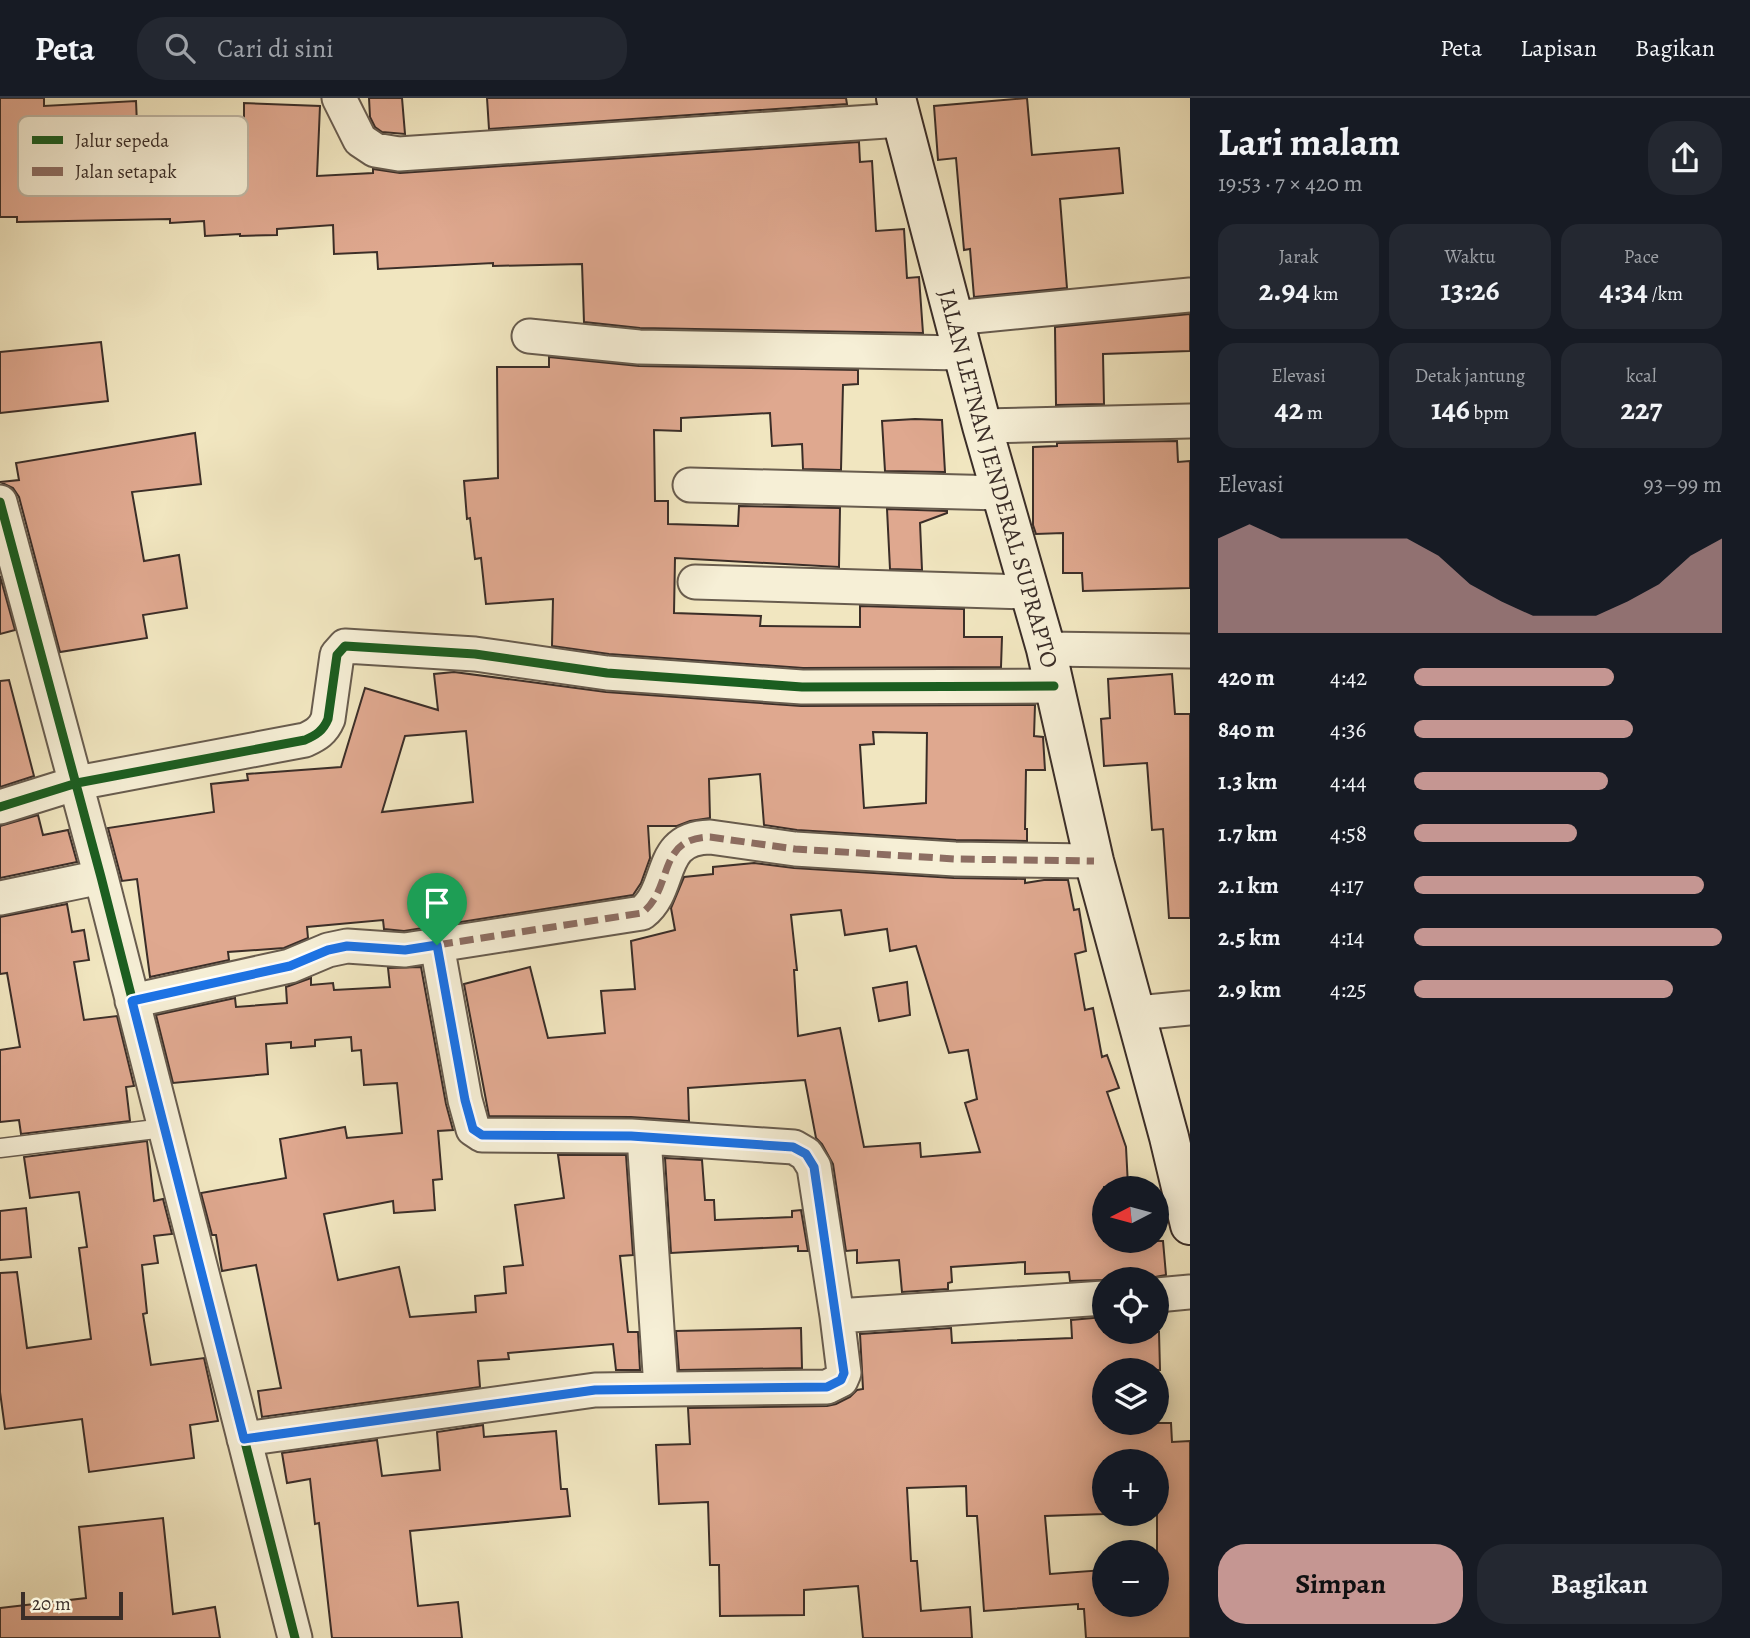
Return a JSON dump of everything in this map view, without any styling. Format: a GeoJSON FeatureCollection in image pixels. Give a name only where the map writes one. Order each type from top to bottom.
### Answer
{"type":"FeatureCollection","features":[{"type":"Feature","properties":{"kind":"main road","name":"JALAN LETNAN JENDERAL SUPRAPTO"},"geometry":{"type":"LineString","coordinates":[[898,109],[982,426],[1046,649],[1094,861],[1137,1013],[1180,1132],[1190,1225]]}},
{"type":"Feature","properties":{"kind":"street"},"geometry":{"type":"LineString","coordinates":[[339,98],[360,140],[375,150],[399,154],[898,109]]}},
{"type":"Feature","properties":{"kind":"street"},"geometry":{"type":"LineString","coordinates":[[529,336],[639,347],[958,336],[1190,295]]}},
{"type":"Feature","properties":{"kind":"street"},"geometry":{"type":"LineString","coordinates":[[982,426],[1190,421]]}},
{"type":"Feature","properties":{"kind":"street"},"geometry":{"type":"LineString","coordinates":[[690,485],[1001,493]]}},
{"type":"Feature","properties":{"kind":"street"},"geometry":{"type":"LineString","coordinates":[[0,502],[77,783],[295,1638]]}},
{"type":"Feature","properties":{"kind":"street"},"geometry":{"type":"LineString","coordinates":[[695,583],[1030,592]]}},
{"type":"Feature","properties":{"kind":"street"},"geometry":{"type":"LineString","coordinates":[[0,807],[77,783],[304,740],[316,735],[325,728],[328,719],[337,655],[345,646],[475,654],[607,673],[802,687],[1054,686]]}},
{"type":"Feature","properties":{"kind":"street"},"geometry":{"type":"LineString","coordinates":[[1046,649],[1190,651]]}},
{"type":"Feature","properties":{"kind":"street"},"geometry":{"type":"LineString","coordinates":[[132,1001],[290,966],[328,950],[347,946],[405,950],[642,913],[654,900],[671,857],[680,845],[697,837],[710,836],[809,850],[955,859],[1094,861]]}},
{"type":"Feature","properties":{"kind":"street"},"geometry":{"type":"LineString","coordinates":[[0,898],[101,877]]}},
{"type":"Feature","properties":{"kind":"street"},"geometry":{"type":"LineString","coordinates":[[244,1439],[595,1390],[827,1387],[841,1380],[844,1373],[814,1167],[806,1154],[793,1147],[644,1137],[482,1135],[473,1129],[465,1100],[437,945]]}},
{"type":"Feature","properties":{"kind":"street"},"geometry":{"type":"LineString","coordinates":[[1137,1013],[1190,1008]]}},
{"type":"Feature","properties":{"kind":"street"},"geometry":{"type":"LineString","coordinates":[[644,1137],[661,1388]]}},
{"type":"Feature","properties":{"kind":"street"},"geometry":{"type":"LineString","coordinates":[[1169,1294],[1190,1292]]}},
{"type":"Feature","properties":{"kind":"street"},"geometry":{"type":"LineString","coordinates":[[836,1316],[1092,1299]]}},
{"type":"Feature","properties":{"kind":"lane"},"geometry":{"type":"LineString","coordinates":[[0,1148],[164,1128]]}},
{"type":"Feature","properties":{"kind":"building"},"geometry":{"type":"Polygon","coordinates":[[[0,98],[44,98],[44,106],[136,101],[137,116],[18,116],[18,196],[248,196],[248,116],[244,116],[244,103],[320,106],[317,176],[373,173],[373,169],[400,173],[859,142],[860,162],[872,161],[876,231],[904,229],[907,278],[919,277],[923,333],[640,328],[584,322],[582,264],[493,266],[493,263],[378,269],[377,252],[334,254],[333,225],[277,229],[277,235],[205,236],[204,221],[170,223],[170,219],[17,222],[17,217],[0,217],[0,98]]]}},
{"type":"Feature","properties":{"kind":"building"},"geometry":{"type":"Polygon","coordinates":[[[369,98],[402,98],[405,134],[382,132],[375,127],[370,117],[369,98]]]}},
{"type":"Feature","properties":{"kind":"building"},"geometry":{"type":"Polygon","coordinates":[[[487,98],[846,98],[847,104],[489,129],[487,98]]]}},
{"type":"Feature","properties":{"kind":"building"},"geometry":{"type":"Polygon","coordinates":[[[1027,98],[1032,155],[1119,148],[1123,193],[1060,199],[1067,288],[974,297],[970,249],[964,250],[956,158],[938,160],[934,106],[1027,98]]]}},
{"type":"Feature","properties":{"kind":"building"},"geometry":{"type":"Polygon","coordinates":[[[1190,314],[1190,351],[1103,354],[1104,404],[1056,405],[1055,327],[1190,314]]]}},
{"type":"Feature","properties":{"kind":"building"},"geometry":{"type":"Polygon","coordinates":[[[101,342],[108,401],[0,413],[0,352],[101,342]]]}},
{"type":"Feature","properties":{"kind":"building"},"geometry":{"type":"Polygon","coordinates":[[[549,357],[639,366],[858,370],[858,384],[843,385],[841,470],[803,469],[802,444],[772,446],[770,413],[681,418],[681,431],[654,430],[655,501],[668,501],[668,524],[738,526],[739,506],[840,508],[839,567],[675,558],[674,613],[761,616],[760,626],[860,627],[860,606],[964,609],[964,637],[1002,637],[1001,667],[803,668],[609,654],[552,646],[553,599],[486,604],[481,558],[475,559],[470,518],[467,519],[464,481],[498,478],[497,367],[549,367],[549,357]]]}},
{"type":"Feature","properties":{"kind":"building"},"geometry":{"type":"Polygon","coordinates":[[[942,420],[945,472],[885,471],[882,421],[942,420]]]}},
{"type":"Feature","properties":{"kind":"building"},"geometry":{"type":"Polygon","coordinates":[[[195,433],[201,484],[132,492],[144,561],[179,555],[187,608],[143,615],[147,638],[60,652],[19,497],[13,488],[0,482],[19,480],[16,463],[195,433]]]}},
{"type":"Feature","properties":{"kind":"building"},"geometry":{"type":"Polygon","coordinates":[[[1177,441],[1178,462],[1190,461],[1190,588],[1083,591],[1082,573],[1063,573],[1063,533],[1036,534],[1033,525],[1033,447],[1057,446],[1057,443],[1177,441]]]}},
{"type":"Feature","properties":{"kind":"building"},"geometry":{"type":"Polygon","coordinates":[[[887,509],[947,511],[920,523],[922,570],[890,569],[887,509]]]}},
{"type":"Feature","properties":{"kind":"building"},"geometry":{"type":"Polygon","coordinates":[[[0,576],[15,630],[0,634],[0,576]]]}},
{"type":"Feature","properties":{"kind":"building"},"geometry":{"type":"Polygon","coordinates":[[[454,672],[606,692],[801,706],[1035,705],[1034,736],[1043,737],[1045,770],[1026,770],[1027,841],[956,840],[797,830],[764,825],[760,774],[709,779],[710,818],[677,826],[648,826],[650,858],[641,883],[633,895],[404,931],[384,929],[383,920],[307,927],[308,938],[284,948],[228,952],[229,960],[150,977],[137,879],[122,881],[108,828],[214,812],[211,784],[248,780],[247,774],[341,767],[365,688],[438,710],[434,674],[454,672]],[[466,731],[405,736],[382,812],[473,802],[466,731]],[[873,732],[874,744],[860,745],[864,808],[926,803],[927,733],[873,732]]]}},
{"type":"Feature","properties":{"kind":"building"},"geometry":{"type":"Polygon","coordinates":[[[1172,674],[1175,714],[1190,714],[1190,918],[1169,918],[1163,829],[1152,830],[1147,763],[1104,766],[1101,719],[1110,718],[1108,679],[1172,674]]]}},
{"type":"Feature","properties":{"kind":"building"},"geometry":{"type":"Polygon","coordinates":[[[9,680],[34,776],[0,787],[0,681],[9,680]]]}},
{"type":"Feature","properties":{"kind":"building"},"geometry":{"type":"Polygon","coordinates":[[[38,815],[43,835],[68,830],[77,862],[0,878],[0,826],[38,815]]]}},
{"type":"Feature","properties":{"kind":"building"},"geometry":{"type":"Polygon","coordinates":[[[754,863],[954,878],[1025,879],[1025,883],[1068,880],[1074,910],[1079,909],[1086,951],[1075,954],[1085,1010],[1093,1008],[1102,1057],[1107,1055],[1119,1088],[1107,1092],[1126,1147],[1127,1176],[1092,1176],[1092,1253],[1164,1253],[1165,1267],[1092,1267],[1092,1280],[1070,1281],[1069,1272],[1025,1274],[1025,1262],[951,1267],[952,1282],[948,1283],[948,1289],[902,1292],[899,1260],[857,1263],[857,1250],[846,1251],[833,1164],[816,1138],[805,1080],[688,1088],[689,1121],[631,1117],[489,1116],[464,984],[530,967],[548,1038],[605,1033],[601,991],[635,989],[631,941],[675,930],[671,908],[684,877],[713,874],[713,867],[754,863]],[[841,910],[791,915],[797,970],[794,970],[798,1036],[840,1028],[864,1147],[920,1143],[921,1157],[980,1152],[965,1103],[977,1099],[968,1050],[949,1053],[916,946],[890,951],[887,929],[845,935],[841,910]]]}},
{"type":"Feature","properties":{"kind":"building"},"geometry":{"type":"Polygon","coordinates":[[[67,904],[72,932],[84,930],[89,960],[74,962],[84,1020],[117,1016],[134,1086],[126,1087],[130,1121],[21,1134],[19,1120],[0,1122],[0,1050],[20,1047],[7,973],[0,974],[0,917],[67,904]]]}},
{"type":"Feature","properties":{"kind":"building"},"geometry":{"type":"Polygon","coordinates":[[[421,967],[453,1130],[438,1131],[442,1179],[433,1180],[435,1210],[394,1213],[393,1201],[324,1214],[338,1280],[399,1267],[410,1317],[476,1312],[475,1296],[506,1293],[504,1267],[523,1265],[515,1205],[564,1198],[558,1155],[626,1155],[633,1255],[620,1256],[628,1332],[638,1332],[640,1370],[616,1370],[613,1344],[508,1353],[509,1359],[478,1361],[480,1387],[262,1417],[258,1391],[281,1388],[256,1265],[222,1271],[216,1235],[212,1235],[201,1193],[286,1178],[280,1139],[345,1127],[347,1138],[402,1133],[397,1083],[364,1085],[361,1050],[352,1051],[351,1037],[315,1040],[315,1046],[291,1048],[291,1042],[266,1044],[268,1074],[173,1083],[156,1015],[235,998],[236,1007],[287,1003],[286,987],[311,978],[311,985],[333,983],[334,990],[390,987],[388,968],[421,967]]]}},
{"type":"Feature","properties":{"kind":"building"},"geometry":{"type":"Polygon","coordinates":[[[907,982],[910,1015],[879,1021],[873,988],[907,982]]]}},
{"type":"Feature","properties":{"kind":"building"},"geometry":{"type":"Polygon","coordinates":[[[147,1141],[154,1201],[163,1199],[172,1234],[154,1236],[158,1263],[142,1265],[147,1313],[143,1314],[151,1365],[204,1358],[218,1421],[190,1425],[194,1458],[89,1472],[82,1419],[5,1429],[0,1392],[0,1273],[17,1272],[27,1348],[91,1339],[79,1248],[87,1247],[79,1192],[30,1198],[24,1157],[147,1141]]]}},
{"type":"Feature","properties":{"kind":"building"},"geometry":{"type":"Polygon","coordinates":[[[665,1158],[702,1160],[705,1200],[714,1200],[715,1220],[792,1217],[792,1211],[801,1210],[808,1251],[798,1251],[798,1246],[671,1253],[665,1158]]]}},
{"type":"Feature","properties":{"kind":"building"},"geometry":{"type":"Polygon","coordinates":[[[26,1208],[31,1257],[0,1260],[0,1211],[26,1208]]]}},
{"type":"Feature","properties":{"kind":"building"},"geometry":{"type":"Polygon","coordinates":[[[1092,1318],[1092,1344],[1159,1344],[1160,1358],[1092,1358],[1092,1435],[1169,1435],[1171,1423],[1172,1442],[1190,1441],[1190,1638],[1086,1638],[1084,1609],[1078,1609],[1078,1604],[984,1611],[977,1516],[967,1516],[966,1486],[907,1488],[911,1561],[917,1561],[921,1611],[970,1607],[972,1638],[863,1638],[858,1586],[804,1590],[804,1615],[720,1616],[719,1565],[710,1565],[708,1502],[659,1504],[656,1445],[690,1444],[688,1408],[836,1404],[863,1389],[860,1334],[951,1328],[952,1343],[1072,1338],[1071,1320],[1092,1318]],[[1092,1449],[1092,1514],[1045,1516],[1050,1574],[1092,1571],[1092,1617],[1169,1617],[1169,1540],[1157,1540],[1157,1526],[1169,1526],[1169,1449],[1092,1449]]]}},
{"type":"Feature","properties":{"kind":"building"},"geometry":{"type":"Polygon","coordinates":[[[801,1328],[802,1368],[679,1370],[676,1331],[801,1328]]]}},
{"type":"Feature","properties":{"kind":"building"},"geometry":{"type":"Polygon","coordinates":[[[483,1425],[484,1437],[556,1431],[561,1489],[567,1489],[570,1516],[410,1531],[418,1606],[458,1602],[462,1638],[332,1638],[319,1523],[315,1524],[310,1479],[287,1483],[282,1453],[377,1440],[382,1476],[440,1470],[437,1432],[483,1425]]]}},
{"type":"Feature","properties":{"kind":"building"},"geometry":{"type":"Polygon","coordinates":[[[163,1518],[173,1614],[215,1607],[220,1638],[0,1638],[0,1608],[86,1598],[79,1527],[163,1518]]]}},
{"type":"Feature","properties":{"kind":"marked path"},"geometry":{"type":"LineString","coordinates":[[132,1001],[290,966],[328,950],[347,946],[405,950],[642,913],[659,891],[673,855],[681,846],[693,840],[710,837],[795,849],[955,859],[1094,861]]}},
{"type":"Feature","properties":{"kind":"cycle path"},"geometry":{"type":"LineString","coordinates":[[0,502],[101,877],[295,1638]]}},
{"type":"Feature","properties":{"kind":"cycle path"},"geometry":{"type":"LineString","coordinates":[[0,807],[77,783],[305,740],[319,732],[328,719],[337,655],[345,646],[475,654],[607,673],[802,687],[1054,686]]}},
{"type":"Feature","properties":{"kind":"route"},"geometry":{"type":"LineString","coordinates":[[437,945],[465,1100],[473,1129],[482,1135],[631,1136],[793,1147],[806,1154],[814,1167],[844,1373],[841,1380],[827,1387],[595,1390],[244,1439],[132,1001],[268,972],[303,962],[328,950],[347,946],[405,950],[437,945]]}}]}
